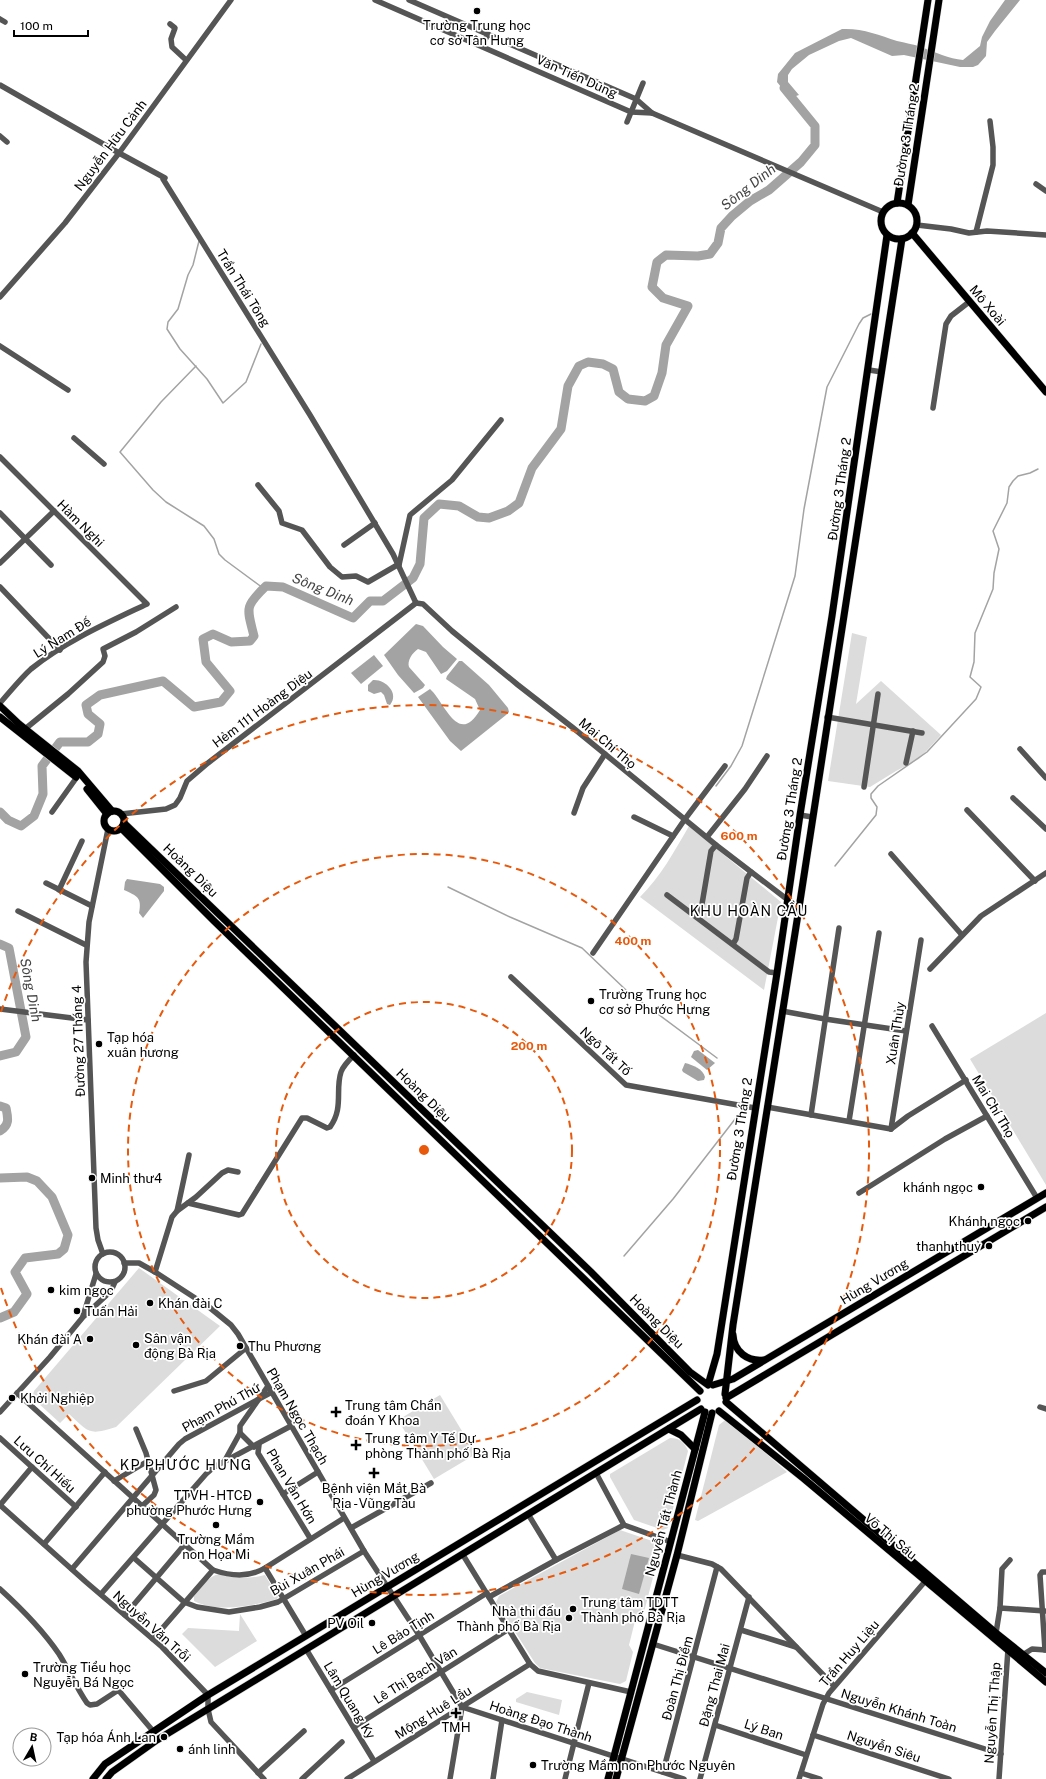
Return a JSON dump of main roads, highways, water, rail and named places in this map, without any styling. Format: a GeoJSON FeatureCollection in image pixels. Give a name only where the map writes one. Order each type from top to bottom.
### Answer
{"type":"FeatureCollection","features":[{"type":"Feature","properties":{"kind":"main road","name":"Đường 3 Tháng 2"},"geometry":{"type":"LineString","coordinates":[[897,203],[928,0]]}},
{"type":"Feature","properties":{"kind":"main road","name":"Đường 3 Tháng 2"},"geometry":{"type":"LineString","coordinates":[[908,205],[939,0]]}},
{"type":"Feature","properties":{"kind":"main road"},"geometry":{"type":"LineString","coordinates":[[897,203],[908,205],[916,214],[917,225],[912,233],[902,238],[892,238],[887,235],[881,224],[883,212],[891,204],[897,203]]}},
{"type":"Feature","properties":{"kind":"main road","name":"Mô Xoài"},"geometry":{"type":"LineString","coordinates":[[912,233],[1046,392]]}},
{"type":"Feature","properties":{"kind":"main road","name":"Đường 3 Tháng 2"},"geometry":{"type":"LineString","coordinates":[[711,1385],[832,616],[869,370],[887,235]]}},
{"type":"Feature","properties":{"kind":"main road","name":"Đường 3 Tháng 2"},"geometry":{"type":"LineString","coordinates":[[726,1398],[725,1381],[732,1325],[902,238]]}},
{"type":"Feature","properties":{"kind":"main road"},"geometry":{"type":"LineString","coordinates":[[0,704],[26,729],[31,737]]}},
{"type":"Feature","properties":{"kind":"main road"},"geometry":{"type":"LineString","coordinates":[[0,717],[31,737],[84,778],[110,812]]}},
{"type":"Feature","properties":{"kind":"main road"},"geometry":{"type":"LineString","coordinates":[[62,762],[110,812],[121,814],[122,826],[115,831],[108,829],[104,822],[110,812]]}},
{"type":"Feature","properties":{"kind":"main road","name":"Hoàng Diệu"},"geometry":{"type":"LineString","coordinates":[[122,826],[349,1039],[516,1200],[690,1372],[711,1385]]}},
{"type":"Feature","properties":{"kind":"main road","name":"Hoàng Diệu"},"geometry":{"type":"LineString","coordinates":[[122,826],[209,916],[700,1391]]}},
{"type":"Feature","properties":{"kind":"main road"},"geometry":{"type":"LineString","coordinates":[[343,1044],[349,1039]]}},
{"type":"Feature","properties":{"kind":"main road","name":"Hùng Vương"},"geometry":{"type":"LineString","coordinates":[[711,1385],[733,1379],[1046,1193]]}},
{"type":"Feature","properties":{"kind":"main road"},"geometry":{"type":"LineString","coordinates":[[1037,1198],[1044,1208]]}},
{"type":"Feature","properties":{"kind":"main road"},"geometry":{"type":"LineString","coordinates":[[510,1207],[516,1200]]}},
{"type":"Feature","properties":{"kind":"main road","name":"Hùng Vương"},"geometry":{"type":"LineString","coordinates":[[726,1398],[1044,1208]]}},
{"type":"Feature","properties":{"kind":"main road"},"geometry":{"type":"LineString","coordinates":[[958,1245],[964,1256]]}},
{"type":"Feature","properties":{"kind":"main road"},"geometry":{"type":"LineString","coordinates":[[732,1325],[734,1341],[737,1348],[743,1355],[759,1360],[767,1359]]}},
{"type":"Feature","properties":{"kind":"main road"},"geometry":{"type":"LineString","coordinates":[[711,1385],[718,1386],[726,1398],[709,1411],[697,1400],[700,1391],[711,1385]]}},
{"type":"Feature","properties":{"kind":"main road","name":"Võ Thị Sáu"},"geometry":{"type":"LineString","coordinates":[[726,1398],[928,1579],[1000,1638],[1024,1654],[1046,1673]]}},
{"type":"Feature","properties":{"kind":"main road","name":"Hùng Vương"},"geometry":{"type":"LineString","coordinates":[[93,1779],[105,1764],[208,1695],[697,1400]]}},
{"type":"Feature","properties":{"kind":"main road","name":"Hùng Vương"},"geometry":{"type":"LineString","coordinates":[[106,1779],[112,1772],[157,1740],[392,1596],[463,1555],[669,1429],[709,1411]]}},
{"type":"Feature","properties":{"kind":"main road","name":"Võ Thị Sáu"},"geometry":{"type":"LineString","coordinates":[[709,1411],[803,1478],[1000,1638],[1008,1649],[1046,1682]]}},
{"type":"Feature","properties":{"kind":"main road","name":"Nguyễn Tất Thành"},"geometry":{"type":"LineString","coordinates":[[608,1779],[695,1449],[709,1411]]}},
{"type":"Feature","properties":{"kind":"main road","name":"Nguyễn Tất Thành"},"geometry":{"type":"LineString","coordinates":[[616,1779],[677,1555],[709,1411]]}},
{"type":"Feature","properties":{"kind":"main road"},"geometry":{"type":"LineString","coordinates":[[669,1429],[681,1435],[695,1449]]}},
{"type":"Feature","properties":{"kind":"waterway","name":"Sông Dinh"},"geometry":{"type":"LineString","coordinates":[[0,812],[8,820],[21,826],[34,816],[43,794],[42,766],[60,742],[88,742],[98,734],[100,724],[88,714],[86,705],[100,695],[163,681],[194,707],[221,702],[230,691],[206,662],[203,639],[213,634],[231,642],[250,641],[254,636],[249,608],[254,599],[266,586],[283,587],[353,618],[370,601],[383,601],[413,578],[420,564],[424,518],[439,504],[459,506],[478,517],[489,518],[508,511],[519,503],[532,468],[561,429],[568,386],[579,366],[588,362],[603,364],[613,369],[619,392],[628,399],[645,401],[654,396],[662,373],[666,345],[688,306],[663,298],[652,287],[657,262],[666,255],[698,256],[710,254],[718,243],[721,228],[732,216],[750,201],[769,190],[801,162],[815,145],[815,126],[784,88]]}},
{"type":"Feature","properties":{"kind":"waterway"},"geometry":{"type":"LineString","coordinates":[[199,241],[193,265],[188,275],[178,309],[168,322],[167,329],[180,349],[207,379],[223,403],[246,382],[261,344]]}},
{"type":"Feature","properties":{"kind":"waterway"},"geometry":{"type":"LineString","coordinates":[[716,786],[731,766],[742,746],[795,576],[804,509],[827,387],[859,324],[863,318],[871,314]]}},
{"type":"Feature","properties":{"kind":"waterway"},"geometry":{"type":"LineString","coordinates":[[196,366],[161,402],[120,452],[153,490],[166,502],[204,526],[214,539],[219,554],[225,560],[263,588]]}},
{"type":"Feature","properties":{"kind":"waterway"},"geometry":{"type":"LineString","coordinates":[[835,866],[876,815],[877,807],[871,798],[871,794],[878,786],[927,752],[976,699],[981,687],[970,677],[974,662],[975,633],[993,589],[994,573],[999,549],[993,531],[1007,503],[1009,487],[1013,481],[1018,476],[1038,469]]}},
{"type":"Feature","properties":{"kind":"waterway"},"geometry":{"type":"LineString","coordinates":[[448,887],[510,917],[582,948],[627,991],[717,1058]]}},
{"type":"Feature","properties":{"kind":"waterway","name":"Sông Dinh"},"geometry":{"type":"LineString","coordinates":[[0,944],[9,948],[26,1037],[16,1052],[0,1056]]}},
{"type":"Feature","properties":{"kind":"waterway","name":"Sông Dinh"},"geometry":{"type":"LineString","coordinates":[[0,1106],[6,1108],[8,1118],[7,1124],[0,1131]]}},
{"type":"Feature","properties":{"kind":"waterway"},"geometry":{"type":"LineString","coordinates":[[624,1256],[673,1199],[739,1114]]}},
{"type":"Feature","properties":{"kind":"waterway","name":"Sông Dinh"},"geometry":{"type":"LineString","coordinates":[[0,1178],[27,1177],[37,1181],[52,1197],[68,1235],[64,1249],[58,1254],[25,1258],[15,1272],[27,1294],[14,1312],[0,1318]]}},
{"type":"Feature","properties":{"kind":"place","name":"Trường Trung học cơ sở Tân Hưng"},"geometry":{"type":"Point","coordinates":[477,11]}},
{"type":"Feature","properties":{"kind":"place","name":"Trường Trung học cơ sở Phước Hưng"},"geometry":{"type":"Point","coordinates":[591,1001]}},
{"type":"Feature","properties":{"kind":"place","name":"Tạp hóa xuân hương"},"geometry":{"type":"Point","coordinates":[99,1044]}},
{"type":"Feature","properties":{"kind":"place","name":"Minh thư4"},"geometry":{"type":"Point","coordinates":[92,1178]}},
{"type":"Feature","properties":{"kind":"place","name":"khánh ngọc"},"geometry":{"type":"Point","coordinates":[981,1187]}},
{"type":"Feature","properties":{"kind":"place","name":"Khánh ngọc"},"geometry":{"type":"Point","coordinates":[1028,1221]}},
{"type":"Feature","properties":{"kind":"place","name":"thanh thuỷ"},"geometry":{"type":"Point","coordinates":[989,1246]}},
{"type":"Feature","properties":{"kind":"place","name":"kim ngọc"},"geometry":{"type":"Point","coordinates":[51,1290]}},
{"type":"Feature","properties":{"kind":"place","name":"Khán đài C"},"geometry":{"type":"Point","coordinates":[150,1303]}},
{"type":"Feature","properties":{"kind":"place","name":"Tuấn Hải"},"geometry":{"type":"Point","coordinates":[77,1311]}},
{"type":"Feature","properties":{"kind":"place","name":"Khán đài A"},"geometry":{"type":"Point","coordinates":[90,1339]}},
{"type":"Feature","properties":{"kind":"place","name":"Sân vận động Bà Rịa"},"geometry":{"type":"Point","coordinates":[136,1345]}},
{"type":"Feature","properties":{"kind":"place","name":"Thu Phương"},"geometry":{"type":"Point","coordinates":[240,1346]}},
{"type":"Feature","properties":{"kind":"place","name":"Khởi Nghiệp"},"geometry":{"type":"Point","coordinates":[12,1398]}},
{"type":"Feature","properties":{"kind":"place","name":"Trung tâm Chẩn đoán Y Khoa"},"geometry":{"type":"Point","coordinates":[336,1412]}},
{"type":"Feature","properties":{"kind":"place","name":"Trung tâm Y Tế Dự phòng Thành phố Bà Rịa"},"geometry":{"type":"Point","coordinates":[356,1445]}},
{"type":"Feature","properties":{"kind":"place","name":"Bệnh viện Mắt Bà Rịa - Vũng Tàu"},"geometry":{"type":"Point","coordinates":[374,1473]}},
{"type":"Feature","properties":{"kind":"place","name":"TTVH - HTCĐ phường Phước Hưng"},"geometry":{"type":"Point","coordinates":[260,1502]}},
{"type":"Feature","properties":{"kind":"place","name":"Trường Mầm non Họa Mi"},"geometry":{"type":"Point","coordinates":[216,1525]}},
{"type":"Feature","properties":{"kind":"place","name":"Trung tâm TDTT Thành phố Bà Rịa"},"geometry":{"type":"Point","coordinates":[573,1609]}},
{"type":"Feature","properties":{"kind":"place","name":"Nhà thi đấu Thành phố Bà Rịa"},"geometry":{"type":"Point","coordinates":[569,1618]}},
{"type":"Feature","properties":{"kind":"place","name":"PV Oil"},"geometry":{"type":"Point","coordinates":[372,1623]}},
{"type":"Feature","properties":{"kind":"place","name":"Trường Tiểu học Nguyễn Bá Ngọc"},"geometry":{"type":"Point","coordinates":[25,1674]}},
{"type":"Feature","properties":{"kind":"place","name":"TMH"},"geometry":{"type":"Point","coordinates":[456,1713]}},
{"type":"Feature","properties":{"kind":"place","name":"Tạp hóa Ánh Lan"},"geometry":{"type":"Point","coordinates":[164,1737]}},
{"type":"Feature","properties":{"kind":"place","name":"ánh linh"},"geometry":{"type":"Point","coordinates":[180,1749]}},
{"type":"Feature","properties":{"kind":"place","name":"Trường Mầm non Phước Nguyên"},"geometry":{"type":"Point","coordinates":[533,1765]}},
{"type":"Feature","properties":{"kind":"district","name":"KHU HOÀN CẦU"},"geometry":{"type":"Point","coordinates":[749,911]}},
{"type":"Feature","properties":{"kind":"district","name":"KP PHƯỚC HƯNG"},"geometry":{"type":"Point","coordinates":[186,1465]}}]}
